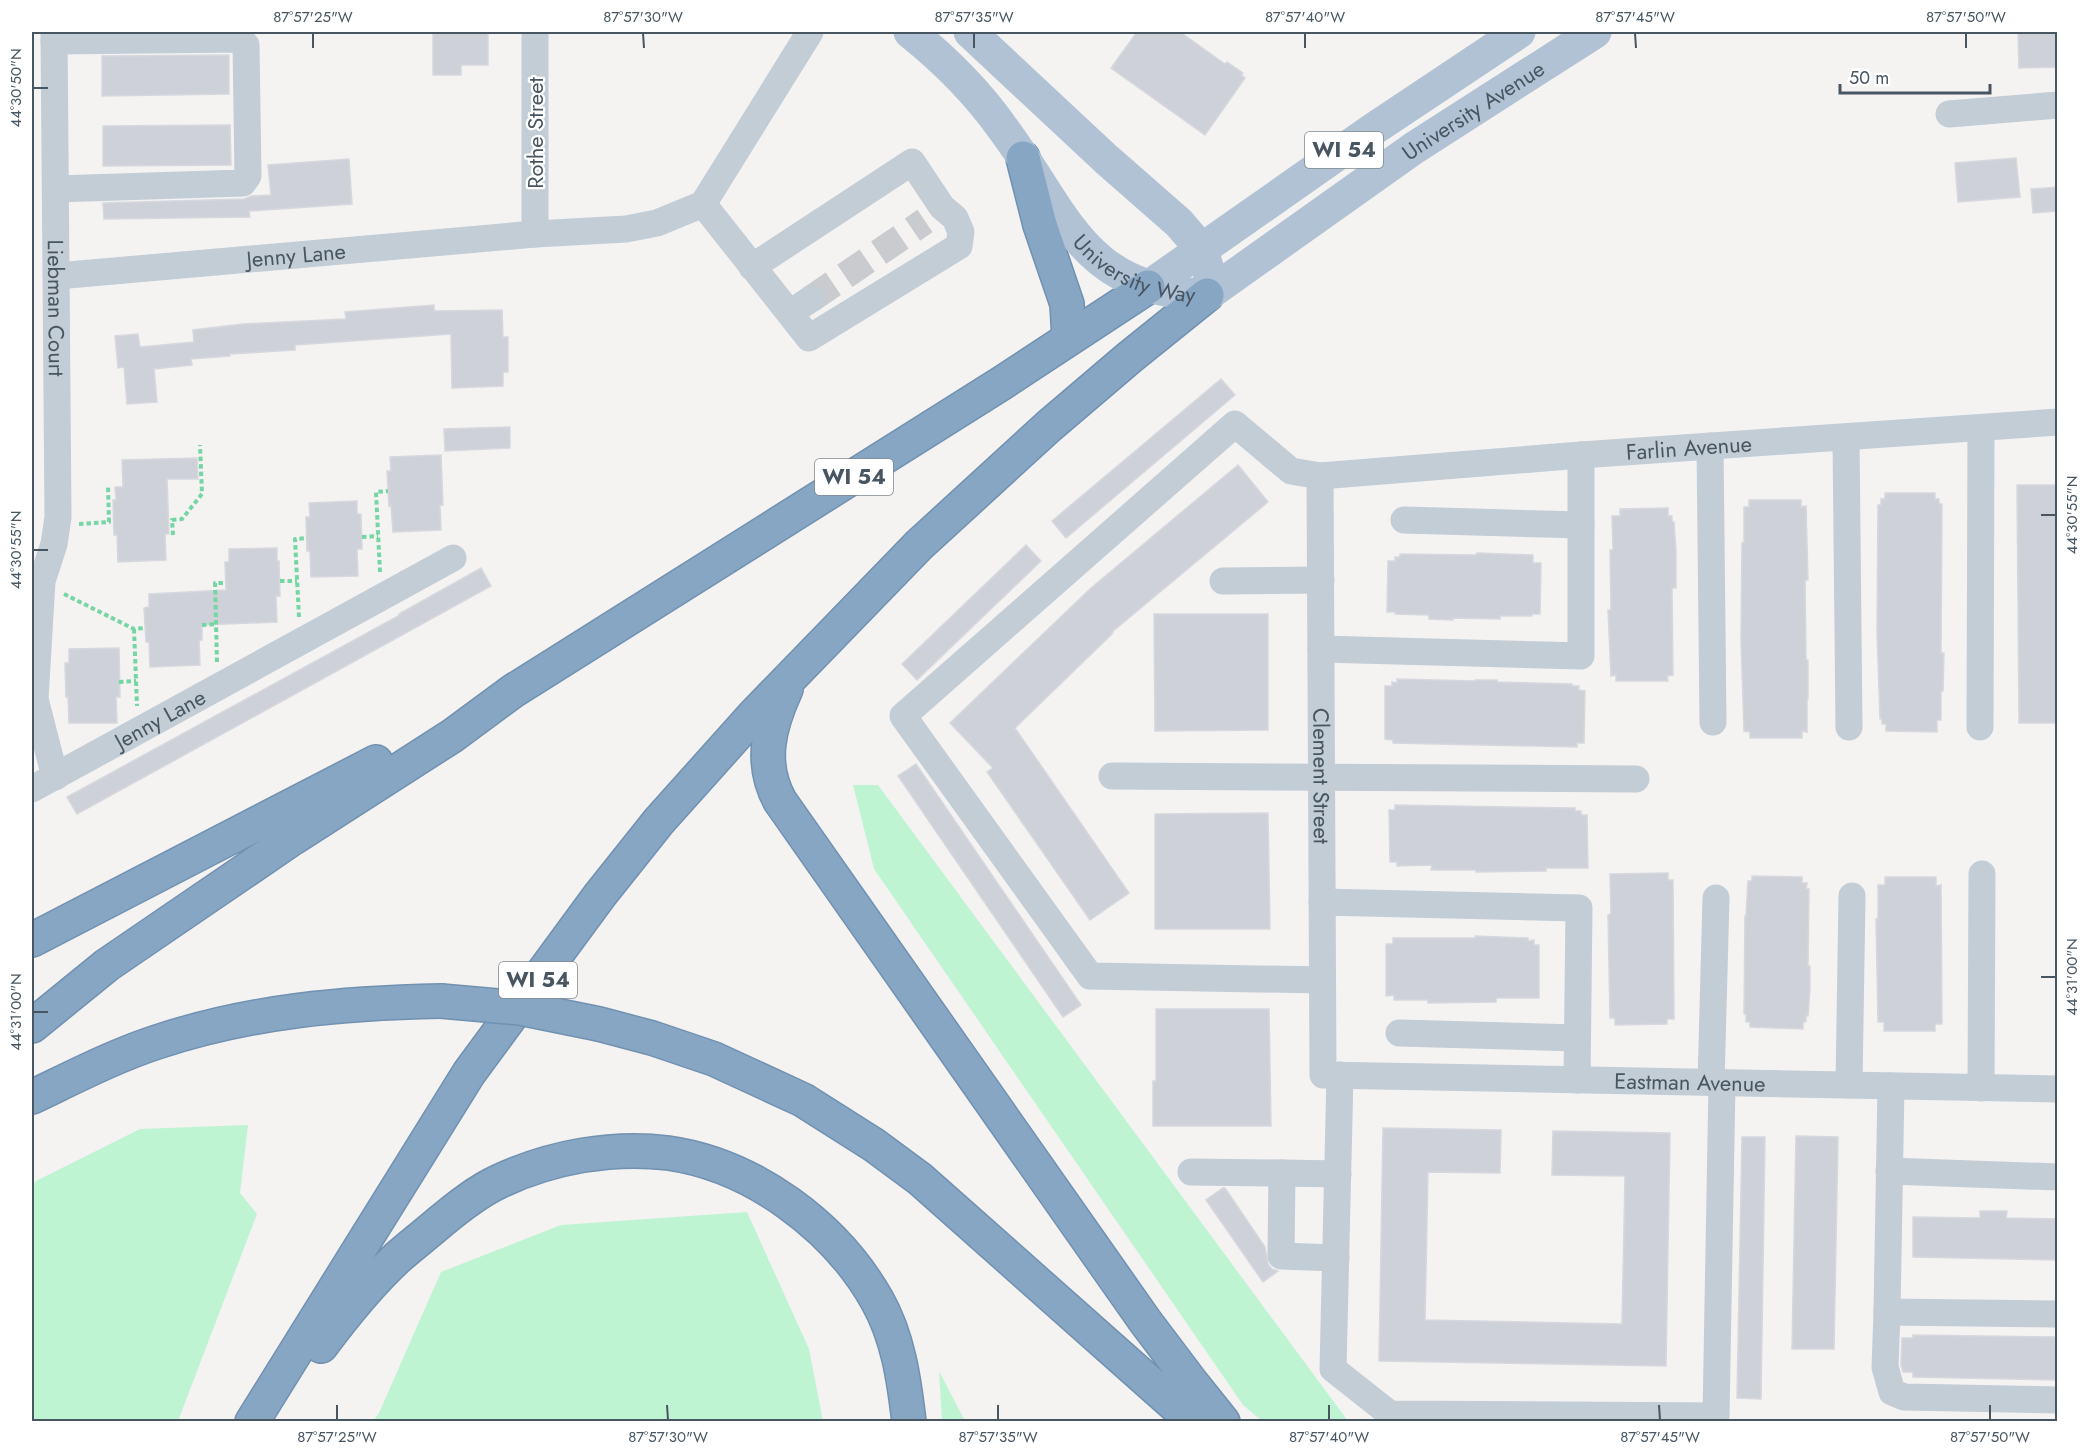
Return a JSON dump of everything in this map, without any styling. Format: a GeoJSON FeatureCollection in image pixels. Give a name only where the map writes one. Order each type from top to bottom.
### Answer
{"type":"FeatureCollection","features":[{"type":"Feature","properties":{"kind":"highway"},"geometry":{"type":"LineString","coordinates":[[1023,158],[1040,225],[1067,304],[1070,339]]}},
{"type":"Feature","properties":{"kind":"highway","name":"WI 54"},"geometry":{"type":"LineString","coordinates":[[32,1026],[116,959],[283,844],[452,736],[513,691],[1070,339],[1148,287]]}},
{"type":"Feature","properties":{"kind":"highway","name":"WI 54"},"geometry":{"type":"LineString","coordinates":[[253,1422],[469,1073],[600,895],[659,821],[720,751],[881,582],[962,505],[1097,385],[1207,295]]}},
{"type":"Feature","properties":{"kind":"highway"},"geometry":{"type":"LineString","coordinates":[[793,675],[774,717],[768,742],[768,772],[776,794],[1152,1330],[1223,1422]]}},
{"type":"Feature","properties":{"kind":"highway"},"geometry":{"type":"LineString","coordinates":[[32,940],[513,691]]}},
{"type":"Feature","properties":{"kind":"highway"},"geometry":{"type":"LineString","coordinates":[[32,1097],[156,1042],[231,1022],[278,1012],[325,1006],[441,1001],[520,1008],[599,1024],[652,1038],[714,1059],[803,1100],[874,1145],[920,1179],[1194,1422]]}},
{"type":"Feature","properties":{"kind":"highway"},"geometry":{"type":"LineString","coordinates":[[253,1422],[307,1366],[344,1316],[397,1258],[462,1204],[499,1181],[548,1164],[595,1153],[619,1151],[669,1154],[694,1159],[739,1175],[787,1201],[825,1233],[854,1264],[878,1301],[902,1365],[909,1422]]}},
{"type":"Feature","properties":{"kind":"main road","name":"University Way"},"geometry":{"type":"LineString","coordinates":[[910,32],[946,63],[987,108],[1023,158],[1066,225],[1080,241],[1113,270],[1148,287],[1207,295],[1208,266],[1202,250],[1179,223],[1106,159],[970,32]]}},
{"type":"Feature","properties":{"kind":"main road","name":"University Avenue"},"geometry":{"type":"LineString","coordinates":[[1148,287],[1372,130],[1519,32]]}},
{"type":"Feature","properties":{"kind":"main road","name":"University Avenue"},"geometry":{"type":"LineString","coordinates":[[1207,295],[1414,148],[1594,32]]}},
{"type":"Feature","properties":{"kind":"street","name":"Rothe Street"},"geometry":{"type":"LineString","coordinates":[[535,32],[535,234]]}},
{"type":"Feature","properties":{"kind":"street"},"geometry":{"type":"LineString","coordinates":[[752,267],[912,162],[934,214],[955,218],[962,232],[959,246],[810,338],[800,306],[752,267],[703,204],[810,32]]}},
{"type":"Feature","properties":{"kind":"street"},"geometry":{"type":"LineString","coordinates":[[54,36],[240,39],[246,45],[248,176],[243,183],[56,189]]}},
{"type":"Feature","properties":{"kind":"street","name":"Liebman Court"},"geometry":{"type":"LineString","coordinates":[[43,783],[35,699],[42,581],[54,544],[57,524],[56,189],[43,156],[54,36]]}},
{"type":"Feature","properties":{"kind":"street"},"geometry":{"type":"LineString","coordinates":[[1949,114],[2058,105]]}},
{"type":"Feature","properties":{"kind":"street","name":"Jenny Lane"},"geometry":{"type":"LineString","coordinates":[[57,276],[535,234],[626,229],[657,223],[703,204]]}},
{"type":"Feature","properties":{"kind":"street","name":"Farlin Avenue"},"geometry":{"type":"LineString","coordinates":[[1322,980],[1090,976],[903,716],[1235,424],[1291,471],[1320,476],[1581,455],[2058,422]]}},
{"type":"Feature","properties":{"kind":"street"},"geometry":{"type":"LineString","coordinates":[[1980,727],[1981,428]]}},
{"type":"Feature","properties":{"kind":"street"},"geometry":{"type":"LineString","coordinates":[[1846,437],[1849,727]]}},
{"type":"Feature","properties":{"kind":"street"},"geometry":{"type":"LineString","coordinates":[[1710,446],[1713,722]]}},
{"type":"Feature","properties":{"kind":"street"},"geometry":{"type":"LineString","coordinates":[[1321,649],[1581,656],[1581,455]]}},
{"type":"Feature","properties":{"kind":"street","name":"Clement Street"},"geometry":{"type":"LineString","coordinates":[[1320,476],[1322,980],[1338,1174],[1333,1369],[1390,1414],[1716,1416],[1717,1083]]}},
{"type":"Feature","properties":{"kind":"street"},"geometry":{"type":"LineString","coordinates":[[1404,520],[1581,525]]}},
{"type":"Feature","properties":{"kind":"street","name":"Jenny Lane"},"geometry":{"type":"LineString","coordinates":[[43,783],[453,558]]}},
{"type":"Feature","properties":{"kind":"street"},"geometry":{"type":"LineString","coordinates":[[1223,581],[1321,580]]}},
{"type":"Feature","properties":{"kind":"street"},"geometry":{"type":"LineString","coordinates":[[1112,776],[1636,779]]}},
{"type":"Feature","properties":{"kind":"street"},"geometry":{"type":"LineString","coordinates":[[1981,1088],[1982,874]]}},
{"type":"Feature","properties":{"kind":"street"},"geometry":{"type":"LineString","coordinates":[[1849,1085],[1852,896]]}},
{"type":"Feature","properties":{"kind":"street"},"geometry":{"type":"LineString","coordinates":[[1716,898],[1717,1083]]}},
{"type":"Feature","properties":{"kind":"street"},"geometry":{"type":"LineString","coordinates":[[1322,902],[1579,908],[1577,1080]]}},
{"type":"Feature","properties":{"kind":"street"},"geometry":{"type":"LineString","coordinates":[[1399,1033],[1577,1038]]}},
{"type":"Feature","properties":{"kind":"street","name":"Eastman Avenue"},"geometry":{"type":"LineString","coordinates":[[1331,1075],[2058,1089]]}},
{"type":"Feature","properties":{"kind":"street"},"geometry":{"type":"LineString","coordinates":[[1891,1086],[1885,1367],[1892,1392],[1904,1397],[2058,1400]]}},
{"type":"Feature","properties":{"kind":"street"},"geometry":{"type":"LineString","coordinates":[[1889,1170],[2058,1177]]}},
{"type":"Feature","properties":{"kind":"street"},"geometry":{"type":"LineString","coordinates":[[1191,1172],[1338,1174]]}},
{"type":"Feature","properties":{"kind":"street"},"geometry":{"type":"LineString","coordinates":[[1282,1173],[1281,1256],[1336,1258]]}},
{"type":"Feature","properties":{"kind":"street"},"geometry":{"type":"LineString","coordinates":[[1887,1312],[2058,1314]]}},
{"type":"Feature","properties":{"kind":"path"},"geometry":{"type":"LineString","coordinates":[[173,535],[172,520],[182,519],[201,494],[200,445]]}},
{"type":"Feature","properties":{"kind":"path"},"geometry":{"type":"LineString","coordinates":[[57,524],[109,522],[108,486]]}},
{"type":"Feature","properties":{"kind":"path"},"geometry":{"type":"LineString","coordinates":[[380,572],[376,492],[388,491]]}},
{"type":"Feature","properties":{"kind":"path"},"geometry":{"type":"LineString","coordinates":[[362,537],[378,536]]}},
{"type":"Feature","properties":{"kind":"path"},"geometry":{"type":"LineString","coordinates":[[299,617],[295,539],[307,538]]}},
{"type":"Feature","properties":{"kind":"path"},"geometry":{"type":"LineString","coordinates":[[42,581],[134,629],[145,628]]}},
{"type":"Feature","properties":{"kind":"path"},"geometry":{"type":"LineString","coordinates":[[280,581],[297,581]]}},
{"type":"Feature","properties":{"kind":"path"},"geometry":{"type":"LineString","coordinates":[[217,663],[215,584],[226,583]]}},
{"type":"Feature","properties":{"kind":"path"},"geometry":{"type":"LineString","coordinates":[[202,625],[216,624]]}},
{"type":"Feature","properties":{"kind":"path"},"geometry":{"type":"LineString","coordinates":[[134,629],[137,708]]}},
{"type":"Feature","properties":{"kind":"path"},"geometry":{"type":"LineString","coordinates":[[119,682],[136,681]]}},
{"type":"Feature","properties":{"kind":"green space"},"geometry":{"type":"Polygon","coordinates":[[[853,785],[878,785],[1348,1421],[1262,1421],[1243,1405],[874,869],[853,785]]]}},
{"type":"Feature","properties":{"kind":"green space"},"geometry":{"type":"Polygon","coordinates":[[[248,1125],[240,1193],[257,1214],[178,1421],[32,1421],[32,1187],[36,1181],[140,1129],[248,1125]]]}},
{"type":"Feature","properties":{"kind":"green space"},"geometry":{"type":"Polygon","coordinates":[[[747,1212],[809,1349],[823,1421],[373,1421],[379,1413],[441,1272],[561,1225],[747,1212]]]}},
{"type":"Feature","properties":{"kind":"green space"},"geometry":{"type":"Polygon","coordinates":[[[939,1371],[965,1421],[942,1421],[939,1371]]]}},
{"type":"Feature","properties":{"kind":"building"},"geometry":{"type":"Polygon","coordinates":[[[433,32],[488,32],[488,65],[461,65],[461,75],[433,75],[433,32]]]}},
{"type":"Feature","properties":{"kind":"building"},"geometry":{"type":"Polygon","coordinates":[[[1137,32],[1180,32],[1225,64],[1227,62],[1243,73],[1241,75],[1245,78],[1205,135],[1111,68],[1137,32]]]}},
{"type":"Feature","properties":{"kind":"building"},"geometry":{"type":"Polygon","coordinates":[[[2018,32],[2058,32],[2058,67],[2019,68],[2018,32]]]}},
{"type":"Feature","properties":{"kind":"building"},"geometry":{"type":"Polygon","coordinates":[[[229,55],[229,94],[102,96],[102,56],[229,55]]]}},
{"type":"Feature","properties":{"kind":"building"},"geometry":{"type":"Polygon","coordinates":[[[230,125],[231,165],[103,166],[103,126],[230,125]]]}},
{"type":"Feature","properties":{"kind":"building"},"geometry":{"type":"Polygon","coordinates":[[[2016,158],[2020,197],[1958,202],[1955,163],[2016,158]]]}},
{"type":"Feature","properties":{"kind":"building"},"geometry":{"type":"Polygon","coordinates":[[[349,159],[352,204],[249,211],[250,217],[104,219],[103,203],[244,199],[271,195],[268,165],[349,159]]]}},
{"type":"Feature","properties":{"kind":"building"},"geometry":{"type":"Polygon","coordinates":[[[2058,187],[2058,211],[2033,213],[2031,189],[2058,187]]]}},
{"type":"Feature","properties":{"kind":"building"},"geometry":{"type":"Polygon","coordinates":[[[434,305],[434,311],[502,310],[503,337],[508,337],[508,372],[503,372],[503,386],[452,388],[451,334],[295,345],[295,350],[191,359],[192,365],[154,369],[157,402],[127,404],[124,367],[118,368],[115,336],[138,334],[140,347],[194,342],[193,330],[243,324],[346,319],[345,312],[434,305]]]}},
{"type":"Feature","properties":{"kind":"building"},"geometry":{"type":"Polygon","coordinates":[[[1221,379],[1235,395],[1066,538],[1052,521],[1221,379]]]}},
{"type":"Feature","properties":{"kind":"building"},"geometry":{"type":"Polygon","coordinates":[[[510,427],[510,448],[445,451],[444,429],[510,427]]]}},
{"type":"Feature","properties":{"kind":"building"},"geometry":{"type":"Polygon","coordinates":[[[441,455],[443,505],[440,505],[441,530],[393,532],[387,471],[391,471],[390,457],[441,455]]]}},
{"type":"Feature","properties":{"kind":"building"},"geometry":{"type":"Polygon","coordinates":[[[197,458],[198,479],[167,479],[169,534],[165,534],[166,560],[118,562],[117,535],[114,535],[113,500],[116,500],[115,487],[123,487],[122,460],[197,458]]]}},
{"type":"Feature","properties":{"kind":"building"},"geometry":{"type":"Polygon","coordinates":[[[1238,465],[1268,502],[1112,632],[1015,728],[1129,893],[1090,920],[987,772],[993,768],[950,723],[1091,588],[1238,465]]]}},
{"type":"Feature","properties":{"kind":"building"},"geometry":{"type":"Polygon","coordinates":[[[2017,485],[2058,485],[2058,723],[2019,723],[2017,485]]]}},
{"type":"Feature","properties":{"kind":"building"},"geometry":{"type":"Polygon","coordinates":[[[1885,493],[1935,493],[1935,499],[1939,499],[1939,504],[1942,504],[1941,653],[1944,653],[1941,720],[1937,720],[1937,732],[1886,731],[1886,724],[1882,724],[1882,719],[1880,719],[1877,631],[1878,505],[1881,505],[1881,499],[1885,499],[1885,493]]]}},
{"type":"Feature","properties":{"kind":"building"},"geometry":{"type":"Polygon","coordinates":[[[1749,500],[1801,500],[1801,507],[1806,506],[1808,699],[1807,732],[1802,731],[1802,738],[1750,738],[1750,732],[1744,731],[1741,639],[1742,543],[1744,542],[1744,507],[1749,507],[1749,500]]]}},
{"type":"Feature","properties":{"kind":"building"},"geometry":{"type":"Polygon","coordinates":[[[357,501],[357,514],[361,514],[362,549],[357,549],[358,576],[311,577],[310,551],[307,551],[306,517],[310,517],[309,503],[357,501]]]}},
{"type":"Feature","properties":{"kind":"building"},"geometry":{"type":"Polygon","coordinates":[[[1668,508],[1668,516],[1672,516],[1672,522],[1674,522],[1676,552],[1676,588],[1672,588],[1673,675],[1667,676],[1668,681],[1616,681],[1616,675],[1611,676],[1608,610],[1611,610],[1612,516],[1620,516],[1620,509],[1668,508]]]}},
{"type":"Feature","properties":{"kind":"building"},"geometry":{"type":"Polygon","coordinates":[[[1026,545],[1041,561],[917,680],[902,664],[1026,545]]]}},
{"type":"Feature","properties":{"kind":"building"},"geometry":{"type":"Polygon","coordinates":[[[277,548],[280,596],[276,596],[277,622],[202,625],[202,640],[199,640],[200,665],[150,667],[144,608],[149,607],[149,594],[226,590],[225,562],[229,562],[229,549],[277,548]]]}},
{"type":"Feature","properties":{"kind":"building"},"geometry":{"type":"Polygon","coordinates":[[[1477,553],[1533,555],[1533,563],[1541,563],[1540,614],[1500,616],[1500,619],[1453,618],[1453,620],[1429,619],[1429,615],[1387,612],[1388,561],[1395,561],[1395,557],[1400,557],[1400,554],[1476,555],[1477,553]]]}},
{"type":"Feature","properties":{"kind":"building"},"geometry":{"type":"Polygon","coordinates":[[[481,568],[491,586],[77,814],[67,797],[400,615],[481,568]]]}},
{"type":"Feature","properties":{"kind":"building"},"geometry":{"type":"Polygon","coordinates":[[[1154,614],[1268,614],[1268,730],[1155,731],[1154,614]]]}},
{"type":"Feature","properties":{"kind":"building"},"geometry":{"type":"Polygon","coordinates":[[[119,648],[120,697],[116,697],[117,723],[69,723],[65,663],[69,663],[69,649],[119,648]]]}},
{"type":"Feature","properties":{"kind":"building"},"geometry":{"type":"Polygon","coordinates":[[[1397,679],[1497,680],[1497,682],[1579,686],[1578,690],[1585,691],[1584,743],[1577,743],[1577,747],[1393,743],[1393,740],[1385,739],[1385,686],[1392,686],[1392,682],[1397,683],[1397,679]]]}},
{"type":"Feature","properties":{"kind":"building"},"geometry":{"type":"Polygon","coordinates":[[[916,764],[1081,1005],[1063,1017],[898,776],[916,764]]]}},
{"type":"Feature","properties":{"kind":"building"},"geometry":{"type":"Polygon","coordinates":[[[1395,805],[1575,808],[1575,811],[1581,811],[1581,815],[1587,815],[1588,868],[1476,872],[1476,870],[1431,870],[1432,865],[1397,866],[1397,862],[1390,862],[1389,810],[1395,810],[1395,805]]]}},
{"type":"Feature","properties":{"kind":"building"},"geometry":{"type":"Polygon","coordinates":[[[1268,813],[1270,929],[1155,929],[1155,814],[1268,813]]]}},
{"type":"Feature","properties":{"kind":"building"},"geometry":{"type":"Polygon","coordinates":[[[1668,873],[1668,880],[1673,880],[1674,1019],[1667,1019],[1667,1024],[1615,1025],[1615,1018],[1610,1018],[1608,915],[1611,914],[1610,874],[1668,873]]]}},
{"type":"Feature","properties":{"kind":"building"},"geometry":{"type":"Polygon","coordinates":[[[1752,876],[1802,877],[1802,883],[1807,883],[1806,889],[1809,889],[1810,989],[1808,1016],[1806,1016],[1806,1022],[1803,1022],[1803,1029],[1750,1027],[1750,1022],[1746,1022],[1746,1014],[1744,1014],[1745,916],[1748,881],[1752,881],[1752,876]]]}},
{"type":"Feature","properties":{"kind":"building"},"geometry":{"type":"Polygon","coordinates":[[[1885,877],[1936,877],[1936,886],[1941,885],[1942,1024],[1935,1024],[1935,1031],[1884,1031],[1884,1022],[1878,1022],[1876,919],[1878,919],[1878,885],[1885,885],[1885,877]]]}},
{"type":"Feature","properties":{"kind":"building"},"geometry":{"type":"Polygon","coordinates":[[[1475,936],[1534,940],[1534,945],[1539,945],[1539,998],[1496,998],[1496,1002],[1428,1003],[1428,1000],[1394,1000],[1394,995],[1386,996],[1386,944],[1393,944],[1393,938],[1475,938],[1475,936]]]}},
{"type":"Feature","properties":{"kind":"building"},"geometry":{"type":"Polygon","coordinates":[[[1156,1009],[1269,1009],[1271,1126],[1153,1126],[1153,1081],[1156,1081],[1156,1009]]]}},
{"type":"Feature","properties":{"kind":"building"},"geometry":{"type":"Polygon","coordinates":[[[1383,1128],[1501,1130],[1500,1173],[1428,1172],[1425,1320],[1622,1324],[1625,1176],[1552,1175],[1553,1131],[1670,1133],[1666,1366],[1379,1361],[1383,1128]]]}},
{"type":"Feature","properties":{"kind":"building"},"geometry":{"type":"Polygon","coordinates":[[[1796,1136],[1838,1137],[1834,1349],[1792,1349],[1796,1136]]]}},
{"type":"Feature","properties":{"kind":"building"},"geometry":{"type":"Polygon","coordinates":[[[1742,1137],[1765,1137],[1761,1399],[1737,1398],[1742,1137]]]}},
{"type":"Feature","properties":{"kind":"building"},"geometry":{"type":"Polygon","coordinates":[[[1223,1188],[1265,1247],[1268,1264],[1272,1269],[1278,1271],[1263,1282],[1206,1200],[1223,1188]]]}},
{"type":"Feature","properties":{"kind":"building"},"geometry":{"type":"Polygon","coordinates":[[[1980,1211],[2007,1211],[2006,1218],[2058,1219],[2058,1260],[1913,1257],[1913,1217],[1980,1218],[1980,1211]]]}},
{"type":"Feature","properties":{"kind":"building"},"geometry":{"type":"Polygon","coordinates":[[[1913,1335],[2058,1337],[2058,1380],[1913,1377],[1913,1372],[1903,1372],[1901,1365],[1902,1338],[1913,1338],[1913,1335]]]}},
{"type":"Feature","properties":{"kind":"tunnel"},"geometry":{"type":"LineString","coordinates":[[811,299],[925,221]]}}]}
